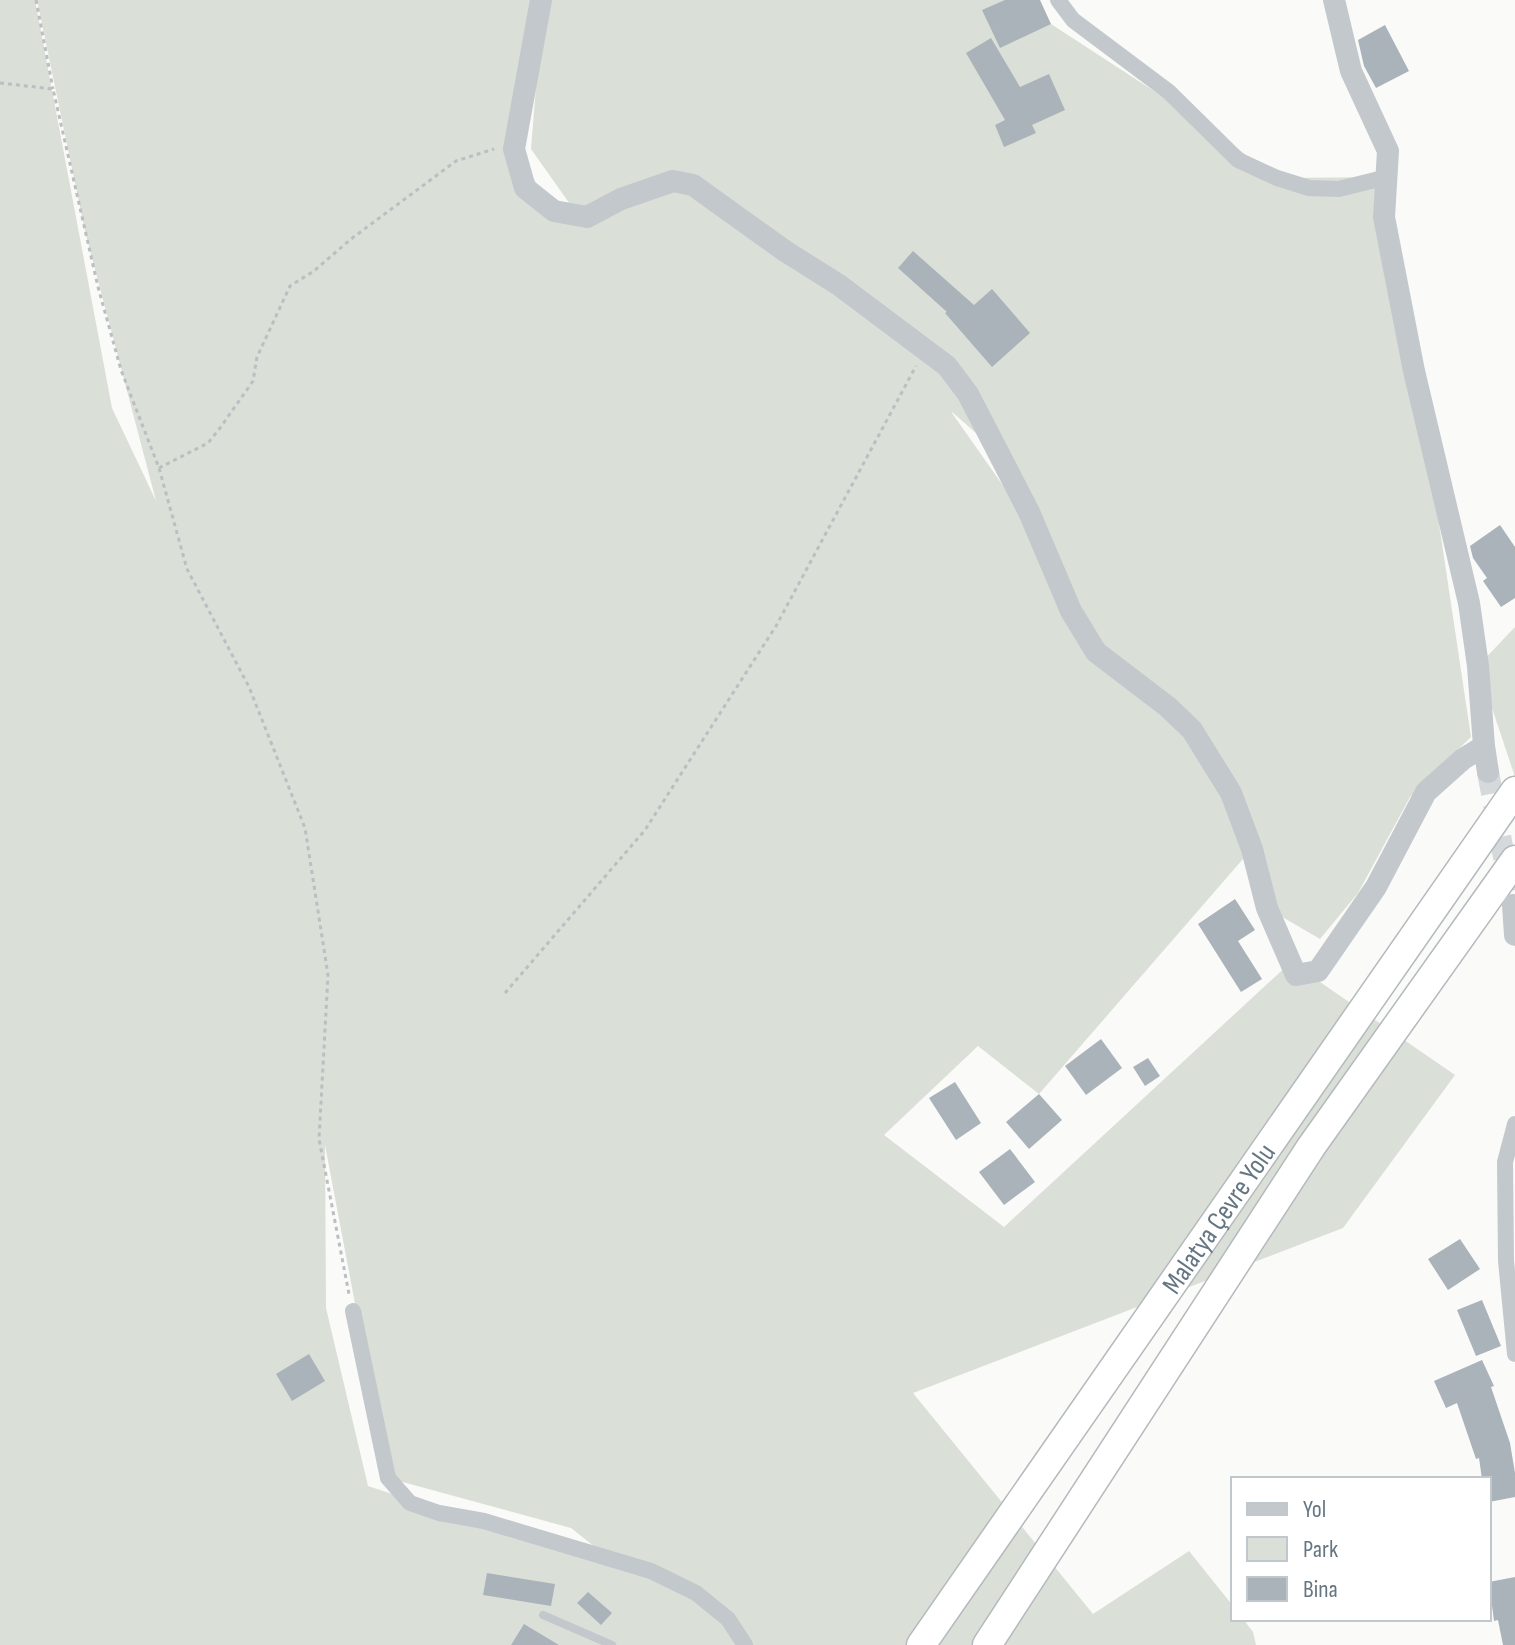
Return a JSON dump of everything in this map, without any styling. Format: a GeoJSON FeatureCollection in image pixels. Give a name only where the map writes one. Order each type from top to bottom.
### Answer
{"type":"FeatureCollection","features":[{"type":"Feature","properties":{"kind":"highway","name":"Malatya Çevre Yolu"},"geometry":{"type":"LineString","coordinates":[[921,1645],[1515,791]]}},
{"type":"Feature","properties":{"kind":"highway","name":"Malatya Çevre Yolu"},"geometry":{"type":"LineString","coordinates":[[987,1645],[1311,1147],[1515,860]]}},
{"type":"Feature","properties":{"kind":"street"},"geometry":{"type":"LineString","coordinates":[[541,0],[514,149],[525,188],[554,211],[587,217],[621,199],[673,181],[693,185],[785,251],[839,285],[947,366],[968,394],[1029,512],[1071,611],[1096,652],[1168,707],[1192,730],[1231,793],[1252,849],[1267,908],[1296,975],[1318,971],[1376,887],[1426,792],[1463,759],[1484,746]]}},
{"type":"Feature","properties":{"kind":"street"},"geometry":{"type":"LineString","coordinates":[[1058,0],[1073,20],[1169,92],[1238,160],[1277,178],[1309,188],[1339,189],[1387,177]]}},
{"type":"Feature","properties":{"kind":"street"},"geometry":{"type":"LineString","coordinates":[[1334,0],[1351,71],[1388,151],[1384,217],[1414,371],[1469,603],[1488,772]]}},
{"type":"Feature","properties":{"kind":"street"},"geometry":{"type":"LineString","coordinates":[[1513,905],[1515,935]]}},
{"type":"Feature","properties":{"kind":"street"},"geometry":{"type":"LineString","coordinates":[[1515,1124],[1505,1162],[1506,1261],[1515,1354]]}},
{"type":"Feature","properties":{"kind":"street"},"geometry":{"type":"LineString","coordinates":[[353,1311],[388,1478],[410,1503],[439,1513],[484,1521],[651,1571],[696,1593],[728,1619],[745,1645]]}},
{"type":"Feature","properties":{"kind":"lane"},"geometry":{"type":"LineString","coordinates":[[543,1615],[612,1645]]}},
{"type":"Feature","properties":{"kind":"path"},"geometry":{"type":"LineString","coordinates":[[36,0],[98,287],[121,370],[159,468],[187,569],[249,687],[305,828],[328,975],[319,1139],[353,1311]]}},
{"type":"Feature","properties":{"kind":"path"},"geometry":{"type":"LineString","coordinates":[[0,83],[53,89]]}},
{"type":"Feature","properties":{"kind":"path"},"geometry":{"type":"LineString","coordinates":[[159,468],[208,443],[220,428],[253,381],[257,357],[290,286],[314,271],[351,239],[456,161],[490,149],[514,149]]}},
{"type":"Feature","properties":{"kind":"path"},"geometry":{"type":"LineString","coordinates":[[505,993],[645,830],[776,626],[925,348]]}},
{"type":"Feature","properties":{"kind":"green space"},"geometry":{"type":"Polygon","coordinates":[[[0,0],[35,0],[112,408],[156,501],[85,231],[37,0],[541,0],[514,149],[554,210],[572,207],[531,149],[543,0],[1034,0],[1051,24],[1203,123],[1277,178],[1387,177],[1471,737],[1410,797],[1358,893],[1320,939],[1267,908],[1249,852],[1039,1094],[978,1046],[884,1135],[1004,1227],[1291,962],[1455,1075],[1343,1228],[913,1393],[1093,1614],[1189,1551],[1231,1604],[1231,1621],[1245,1621],[1253,1632],[1256,1645],[0,1645],[0,0]],[[952,412],[1046,547],[1009,462],[952,412]],[[325,1145],[326,1308],[368,1486],[624,1570],[571,1528],[388,1478],[325,1145]]]}},
{"type":"Feature","properties":{"kind":"green space"},"geometry":{"type":"Polygon","coordinates":[[[1515,627],[1515,777],[1478,666],[1515,627]]]}},
{"type":"Feature","properties":{"kind":"building"},"geometry":{"type":"Polygon","coordinates":[[[1005,0],[1040,0],[1051,24],[1000,48],[982,10],[1005,0]]]}},
{"type":"Feature","properties":{"kind":"building"},"geometry":{"type":"Polygon","coordinates":[[[1385,25],[1409,71],[1376,88],[1364,66],[1358,40],[1385,25]]]}},
{"type":"Feature","properties":{"kind":"building"},"geometry":{"type":"Polygon","coordinates":[[[991,38],[1020,87],[1049,74],[1065,110],[1032,125],[1036,133],[1004,147],[995,125],[1005,120],[966,53],[991,38]]]}},
{"type":"Feature","properties":{"kind":"building"},"geometry":{"type":"Polygon","coordinates":[[[913,251],[974,305],[992,289],[1030,333],[992,367],[947,312],[898,268],[913,251]]]}},
{"type":"Feature","properties":{"kind":"building"},"geometry":{"type":"Polygon","coordinates":[[[1500,525],[1515,547],[1515,598],[1501,607],[1483,581],[1487,578],[1473,558],[1470,546],[1500,525]]]}},
{"type":"Feature","properties":{"kind":"building"},"geometry":{"type":"Polygon","coordinates":[[[1235,899],[1255,930],[1238,941],[1262,979],[1241,992],[1198,924],[1235,899]]]}},
{"type":"Feature","properties":{"kind":"building"},"geometry":{"type":"Polygon","coordinates":[[[1101,1039],[1122,1068],[1086,1095],[1065,1066],[1101,1039]]]}},
{"type":"Feature","properties":{"kind":"building"},"geometry":{"type":"Polygon","coordinates":[[[1148,1058],[1160,1076],[1145,1086],[1133,1067],[1148,1058]]]}},
{"type":"Feature","properties":{"kind":"building"},"geometry":{"type":"Polygon","coordinates":[[[955,1082],[981,1123],[956,1140],[929,1098],[955,1082]]]}},
{"type":"Feature","properties":{"kind":"building"},"geometry":{"type":"Polygon","coordinates":[[[1039,1094],[1062,1120],[1029,1149],[1006,1122],[1039,1094]]]}},
{"type":"Feature","properties":{"kind":"building"},"geometry":{"type":"Polygon","coordinates":[[[1010,1149],[1035,1182],[1004,1205],[979,1172],[1010,1149]]]}},
{"type":"Feature","properties":{"kind":"building"},"geometry":{"type":"Polygon","coordinates":[[[1460,1239],[1480,1269],[1448,1290],[1428,1259],[1460,1239]]]}},
{"type":"Feature","properties":{"kind":"building"},"geometry":{"type":"Polygon","coordinates":[[[1482,1300],[1501,1346],[1476,1356],[1457,1310],[1482,1300]]]}},
{"type":"Feature","properties":{"kind":"building"},"geometry":{"type":"Polygon","coordinates":[[[309,1354],[325,1381],[292,1401],[276,1374],[309,1354]]]}},
{"type":"Feature","properties":{"kind":"building"},"geometry":{"type":"Polygon","coordinates":[[[1482,1360],[1494,1386],[1491,1387],[1510,1443],[1515,1497],[1491,1502],[1491,1477],[1482,1477],[1479,1458],[1476,1459],[1457,1403],[1446,1408],[1434,1381],[1482,1360]]]}},
{"type":"Feature","properties":{"kind":"building"},"geometry":{"type":"Polygon","coordinates":[[[487,1573],[555,1584],[551,1606],[483,1595],[487,1573]]]}},
{"type":"Feature","properties":{"kind":"building"},"geometry":{"type":"Polygon","coordinates":[[[1515,1577],[1515,1645],[1503,1645],[1498,1620],[1494,1621],[1491,1582],[1515,1577]]]}},
{"type":"Feature","properties":{"kind":"building"},"geometry":{"type":"Polygon","coordinates":[[[588,1592],[612,1613],[601,1625],[577,1603],[588,1592]]]}},
{"type":"Feature","properties":{"kind":"building"},"geometry":{"type":"Polygon","coordinates":[[[524,1624],[559,1645],[511,1645],[524,1624]]]}},
{"type":"Feature","properties":{"kind":"tunnel"},"geometry":{"type":"LineString","coordinates":[[1488,772],[1513,905]]}}]}
